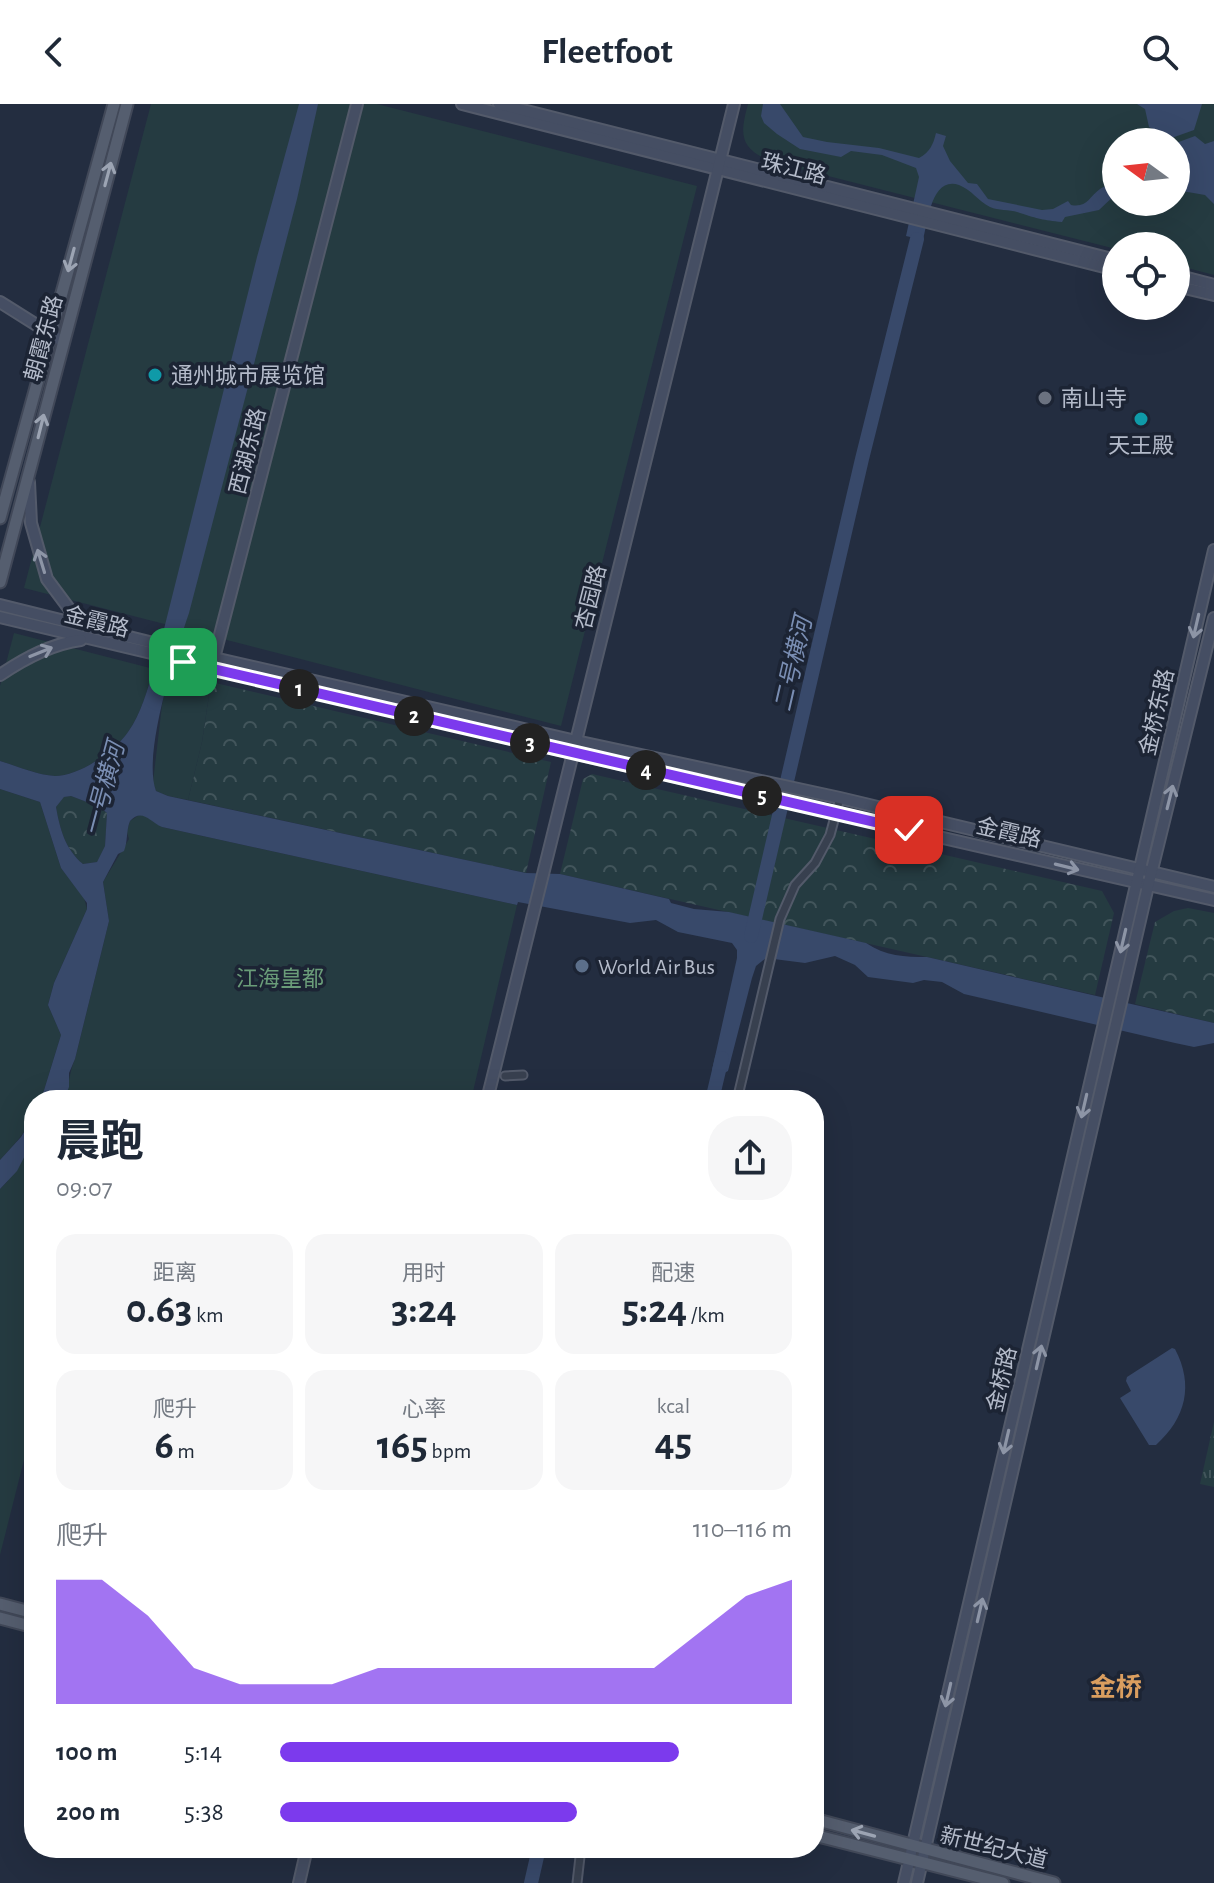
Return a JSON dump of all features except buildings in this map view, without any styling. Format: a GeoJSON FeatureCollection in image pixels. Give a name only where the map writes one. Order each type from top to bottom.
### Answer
{"type":"FeatureCollection","features":[{"type":"Feature","properties":{"kind":"main road","name":"朝霞东路"},"geometry":{"type":"LineString","coordinates":[[1,511],[114,104]]}},
{"type":"Feature","properties":{"kind":"main road","name":"朝霞东路"},"geometry":{"type":"LineString","coordinates":[[0,582],[127,104]]}},
{"type":"Feature","properties":{"kind":"main road"},"geometry":{"type":"LineString","coordinates":[[0,1604],[24,1610]]}},
{"type":"Feature","properties":{"kind":"main road"},"geometry":{"type":"LineString","coordinates":[[0,1618],[24,1624]]}},
{"type":"Feature","properties":{"kind":"main road","name":"新世纪大道"},"geometry":{"type":"LineString","coordinates":[[824,1822],[1054,1883]]}},
{"type":"Feature","properties":{"kind":"main road","name":"新世纪大道"},"geometry":{"type":"LineString","coordinates":[[824,1838],[1003,1883]]}},
{"type":"Feature","properties":{"kind":"street","name":"西湖东路"},"geometry":{"type":"LineString","coordinates":[[212,663],[357,104]]}},
{"type":"Feature","properties":{"kind":"street","name":"珠江路"},"geometry":{"type":"LineString","coordinates":[[462,104],[720,164]]}},
{"type":"Feature","properties":{"kind":"street","name":"珠江路"},"geometry":{"type":"LineString","coordinates":[[499,104],[1102,266]]}},
{"type":"Feature","properties":{"kind":"street","name":"杏园路"},"geometry":{"type":"LineString","coordinates":[[489,1090],[734,104]]}},
{"type":"Feature","properties":{"kind":"street","name":"珠江路"},"geometry":{"type":"LineString","coordinates":[[935,219],[1102,257]]}},
{"type":"Feature","properties":{"kind":"street"},"geometry":{"type":"LineString","coordinates":[[1190,279],[1214,285]]}},
{"type":"Feature","properties":{"kind":"street"},"geometry":{"type":"LineString","coordinates":[[1190,289],[1214,295]]}},
{"type":"Feature","properties":{"kind":"street"},"geometry":{"type":"LineString","coordinates":[[0,302],[62,341]]}},
{"type":"Feature","properties":{"kind":"street"},"geometry":{"type":"LineString","coordinates":[[28,474],[31,523],[47,579],[82,626]]}},
{"type":"Feature","properties":{"kind":"street","name":"金桥东路"},"geometry":{"type":"LineString","coordinates":[[1136,884],[1214,550]]}},
{"type":"Feature","properties":{"kind":"street","name":"金霞路"},"geometry":{"type":"LineString","coordinates":[[0,605],[191,653],[212,663],[572,753],[1214,900]]}},
{"type":"Feature","properties":{"kind":"street","name":"金霞路"},"geometry":{"type":"LineString","coordinates":[[0,617],[183,662],[212,663],[840,798],[1214,887]]}},
{"type":"Feature","properties":{"kind":"street","name":"金桥东路"},"geometry":{"type":"LineString","coordinates":[[1148,886],[1214,618]]}},
{"type":"Feature","properties":{"kind":"street"},"geometry":{"type":"LineString","coordinates":[[0,675],[22,659],[65,642],[87,639]]}},
{"type":"Feature","properties":{"kind":"street"},"geometry":{"type":"LineString","coordinates":[[739,1090],[780,919],[795,885],[815,863],[830,835],[840,798]]}},
{"type":"Feature","properties":{"kind":"street","name":"金桥路"},"geometry":{"type":"LineString","coordinates":[[904,1883],[915,1862],[1136,884]]}},
{"type":"Feature","properties":{"kind":"street","name":"金桥路"},"geometry":{"type":"LineString","coordinates":[[918,1848],[1123,1001],[1148,886]]}},
{"type":"Feature","properties":{"kind":"street"},"geometry":{"type":"LineString","coordinates":[[505,1076],[523,1075]]}},
{"type":"Feature","properties":{"kind":"street"},"geometry":{"type":"LineString","coordinates":[[299,1883],[305,1858]]}},
{"type":"Feature","properties":{"kind":"street"},"geometry":{"type":"LineString","coordinates":[[577,1883],[580,1858]]}},
{"type":"Feature","properties":{"kind":"street","name":"金桥路"},"geometry":{"type":"LineString","coordinates":[[915,1862],[917,1883]]}},
{"type":"Feature","properties":{"kind":"green space"},"geometry":{"type":"Polygon","coordinates":[[[151,104],[377,104],[697,186],[561,726],[24,588],[151,104]]]}},
{"type":"Feature","properties":{"kind":"green space"},"geometry":{"type":"Polygon","coordinates":[[[748,104],[1214,104],[1214,275],[1190,269],[1190,232],[1102,232],[1102,245],[769,161],[747,145],[743,132],[748,104]]]}},
{"type":"Feature","properties":{"kind":"green space"},"geometry":{"type":"Polygon","coordinates":[[[14,633],[154,669],[133,725],[122,740],[95,762],[75,772],[55,776],[0,761],[0,686],[14,633]]]}},
{"type":"Feature","properties":{"kind":"green space"},"geometry":{"type":"Polygon","coordinates":[[[169,672],[211,682],[202,742],[188,800],[156,791],[153,782],[169,672]]]}},
{"type":"Feature","properties":{"kind":"green space"},"geometry":{"type":"Polygon","coordinates":[[[211,682],[551,762],[526,873],[188,800],[202,742],[211,682]]]}},
{"type":"Feature","properties":{"kind":"green space"},"geometry":{"type":"Polygon","coordinates":[[[592,774],[1102,891],[1114,913],[1095,995],[560,874],[583,779],[592,774]]]}},
{"type":"Feature","properties":{"kind":"green space"},"geometry":{"type":"Polygon","coordinates":[[[0,789],[40,802],[61,868],[84,898],[87,909],[54,983],[48,1005],[61,1035],[44,1090],[24,1090],[24,1131],[0,1160],[0,789]]]}},
{"type":"Feature","properties":{"kind":"green space"},"geometry":{"type":"Polygon","coordinates":[[[71,796],[100,807],[107,813],[105,846],[97,862],[83,864],[64,838],[56,807],[64,797],[71,796]]]}},
{"type":"Feature","properties":{"kind":"green space","name":"江海皇都"},"geometry":{"type":"Polygon","coordinates":[[[144,815],[162,827],[517,905],[473,1090],[66,1090],[109,921],[103,882],[129,839],[130,821],[144,815]]]}},
{"type":"Feature","properties":{"kind":"green space"},"geometry":{"type":"Polygon","coordinates":[[[1188,908],[1214,913],[1214,1023],[1135,1004],[1155,922],[1174,911],[1188,908]]]}},
{"type":"Feature","properties":{"kind":"green space"},"geometry":{"type":"Polygon","coordinates":[[[24,1154],[24,1460],[0,1555],[0,1189],[24,1154]]]}},
{"type":"Feature","properties":{"kind":"green space"},"geometry":{"type":"Polygon","coordinates":[[[1214,1422],[1214,1487],[1200,1484],[1214,1422]]]}},
{"type":"Feature","properties":{"kind":"water","name":"一号横河"},"geometry":{"type":"Polygon","coordinates":[[[299,104],[318,104],[297,199],[189,613],[162,702],[153,753],[156,791],[526,873],[560,874],[669,899],[671,903],[694,909],[729,912],[866,943],[895,955],[927,957],[1214,1023],[1214,1043],[1194,1047],[1175,1043],[964,994],[942,982],[924,980],[913,983],[868,977],[855,965],[835,956],[805,963],[766,958],[756,966],[728,1071],[718,1076],[712,1070],[737,958],[737,950],[732,943],[678,932],[656,920],[630,923],[518,902],[517,905],[162,827],[146,817],[138,816],[130,821],[124,851],[118,854],[103,882],[109,921],[69,1073],[69,1087],[68,1090],[44,1090],[61,1035],[48,1005],[87,903],[61,868],[40,802],[0,789],[0,761],[55,776],[75,772],[95,762],[114,747],[137,718],[154,669],[257,257],[299,104]],[[71,796],[64,797],[56,807],[64,838],[83,864],[97,862],[105,846],[107,813],[100,807],[71,796]]]}},
{"type":"Feature","properties":{"kind":"water"},"geometry":{"type":"Polygon","coordinates":[[[763,104],[780,104],[803,137],[879,148],[919,158],[930,148],[936,133],[946,136],[943,146],[950,161],[968,183],[977,184],[988,199],[1042,210],[1053,209],[1068,201],[1071,205],[1081,205],[1102,188],[1102,207],[1065,217],[1062,222],[1041,219],[993,208],[964,187],[950,184],[942,187],[932,202],[923,240],[906,236],[919,177],[916,168],[882,155],[851,151],[841,157],[800,149],[764,123],[761,116],[763,104]]]}},
{"type":"Feature","properties":{"kind":"water"},"geometry":{"type":"Polygon","coordinates":[[[1137,104],[1202,104],[1194,130],[1190,131],[1190,128],[1151,128],[1145,109],[1137,104]]]}},
{"type":"Feature","properties":{"kind":"water"},"geometry":{"type":"Polygon","coordinates":[[[1195,136],[1205,144],[1214,141],[1214,204],[1205,195],[1190,192],[1190,138],[1195,136]]]}},
{"type":"Feature","properties":{"kind":"water"},"geometry":{"type":"Polygon","coordinates":[[[24,1132],[24,1157],[17,1171],[0,1189],[0,1160],[24,1132]]]}},
{"type":"Feature","properties":{"kind":"water"},"geometry":{"type":"Polygon","coordinates":[[[1172,1348],[1181,1362],[1184,1375],[1184,1400],[1166,1435],[1156,1445],[1149,1445],[1120,1398],[1131,1391],[1127,1377],[1172,1348]]]}},
{"type":"Feature","properties":{"kind":"waterway","name":"二号横河"},"geometry":{"type":"LineString","coordinates":[[751,936],[862,459],[917,239]]}},
{"type":"Feature","properties":{"kind":"waterway","name":"二号横河"},"geometry":{"type":"LineString","coordinates":[[714,1090],[722,1058]]}},
{"type":"Feature","properties":{"kind":"waterway","name":"二号横河"},"geometry":{"type":"LineString","coordinates":[[531,1883],[537,1858]]}},
{"type":"Feature","properties":{"kind":"place","name":"通州城市展览馆"},"geometry":{"type":"Point","coordinates":[155,375]}},
{"type":"Feature","properties":{"kind":"place","name":"南山寺"},"geometry":{"type":"Point","coordinates":[1045,398]}},
{"type":"Feature","properties":{"kind":"place","name":"天王殿"},"geometry":{"type":"Point","coordinates":[1141,419]}},
{"type":"Feature","properties":{"kind":"place","name":"World Air Bus"},"geometry":{"type":"Point","coordinates":[582,966]}},
{"type":"Feature","properties":{"kind":"district","name":"金桥"},"geometry":{"type":"Point","coordinates":[1116,1687]}},
{"type":"Feature","properties":{"kind":"route"},"geometry":{"type":"LineString","coordinates":[[183,662],[909,830]]}}]}
